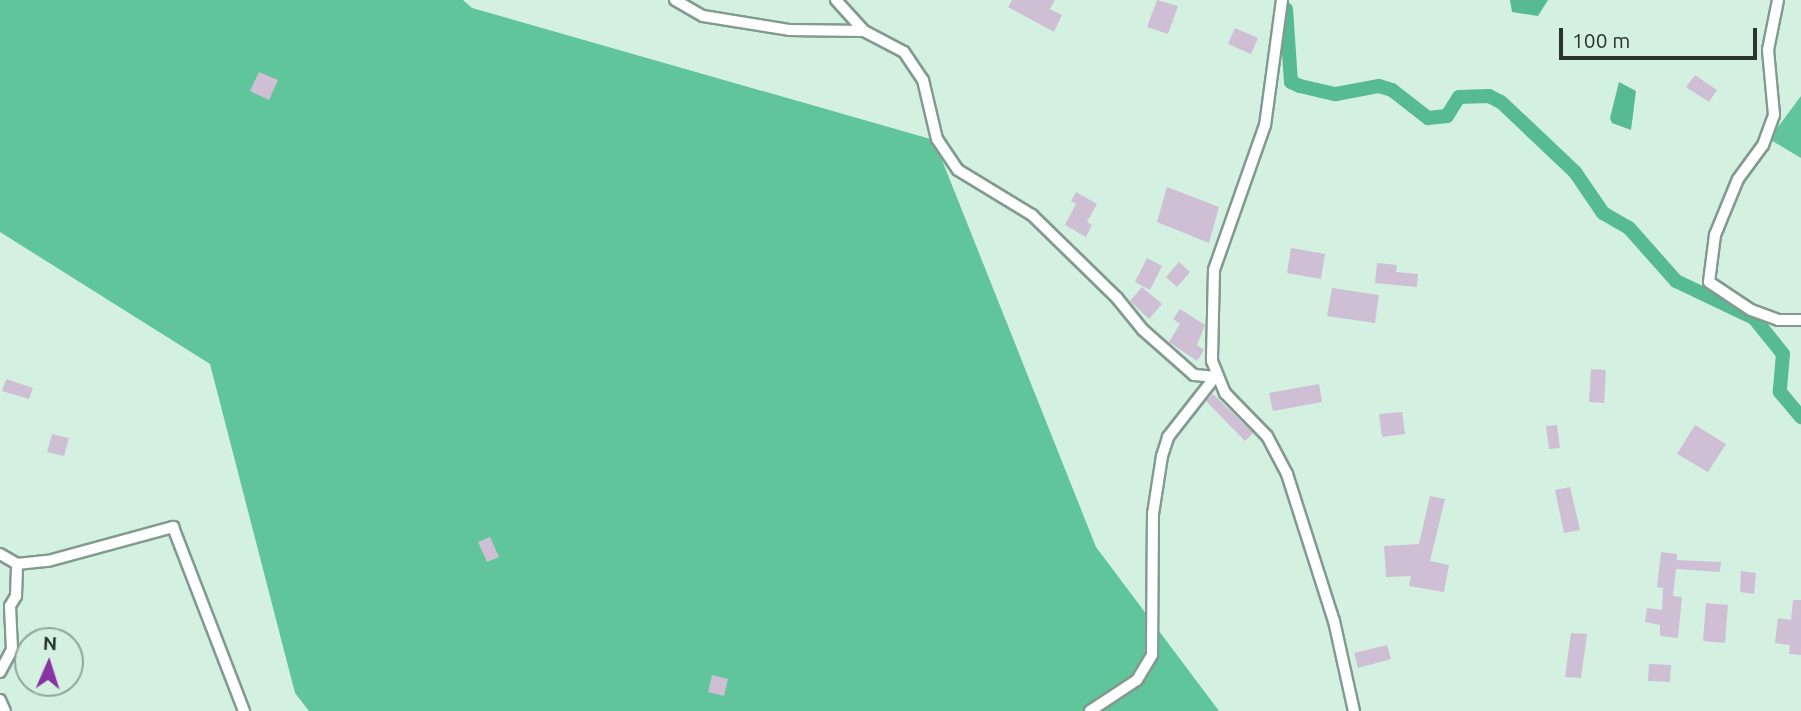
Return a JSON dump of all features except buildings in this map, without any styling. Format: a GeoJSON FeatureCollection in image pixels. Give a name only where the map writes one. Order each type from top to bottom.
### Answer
{"type":"FeatureCollection","features":[{"type":"Feature","properties":{"kind":"street"},"geometry":{"type":"LineString","coordinates":[[675,0],[703,16],[789,30],[863,31]]}},
{"type":"Feature","properties":{"kind":"street"},"geometry":{"type":"LineString","coordinates":[[836,0],[863,31],[904,52],[923,80],[937,139],[958,170],[1032,215],[1116,298],[1143,330],[1194,375],[1215,377],[1267,436],[1287,474],[1334,621],[1354,711]]}},
{"type":"Feature","properties":{"kind":"street"},"geometry":{"type":"LineString","coordinates":[[1778,0],[1768,50],[1774,114],[1763,145],[1738,179],[1714,235],[1709,282],[1751,310],[1778,320],[1801,320]]}},
{"type":"Feature","properties":{"kind":"street"},"geometry":{"type":"LineString","coordinates":[[1090,711],[1138,680],[1152,655],[1156,483],[1168,437],[1215,377],[1214,270],[1265,125],[1281,6]]}},
{"type":"Feature","properties":{"kind":"street"},"geometry":{"type":"LineString","coordinates":[[0,554],[17,564],[48,561],[173,527],[244,711]]}},
{"type":"Feature","properties":{"kind":"street"},"geometry":{"type":"LineString","coordinates":[[0,673],[12,649],[10,606],[16,596],[17,564]]}},
{"type":"Feature","properties":{"kind":"street"},"geometry":{"type":"LineString","coordinates":[[0,700],[5,711]]}},
{"type":"Feature","properties":{"kind":"shaded area"},"geometry":{"type":"Polygon","coordinates":[[[0,0],[463,0],[472,8],[934,140],[1096,547],[1219,711],[309,711],[295,693],[210,364],[0,232],[0,0]]]}},
{"type":"Feature","properties":{"kind":"shaded area"},"geometry":{"type":"Polygon","coordinates":[[[1510,0],[1548,0],[1538,16],[1512,12],[1510,0]]]}},
{"type":"Feature","properties":{"kind":"shaded area"},"geometry":{"type":"Polygon","coordinates":[[[1619,82],[1636,91],[1631,130],[1612,123],[1610,118],[1619,82]]]}},
{"type":"Feature","properties":{"kind":"shaded area"},"geometry":{"type":"Polygon","coordinates":[[[1801,96],[1801,158],[1769,139],[1801,96]]]}},
{"type":"Feature","properties":{"kind":"waterway"},"geometry":{"type":"LineString","coordinates":[[1286,9],[1291,82],[1300,86],[1336,94],[1379,86],[1392,90],[1428,118],[1447,116],[1459,97],[1489,96],[1501,102],[1575,172],[1603,213],[1629,228],[1676,281],[1754,318],[1783,354],[1780,392],[1801,417]]}}]}
